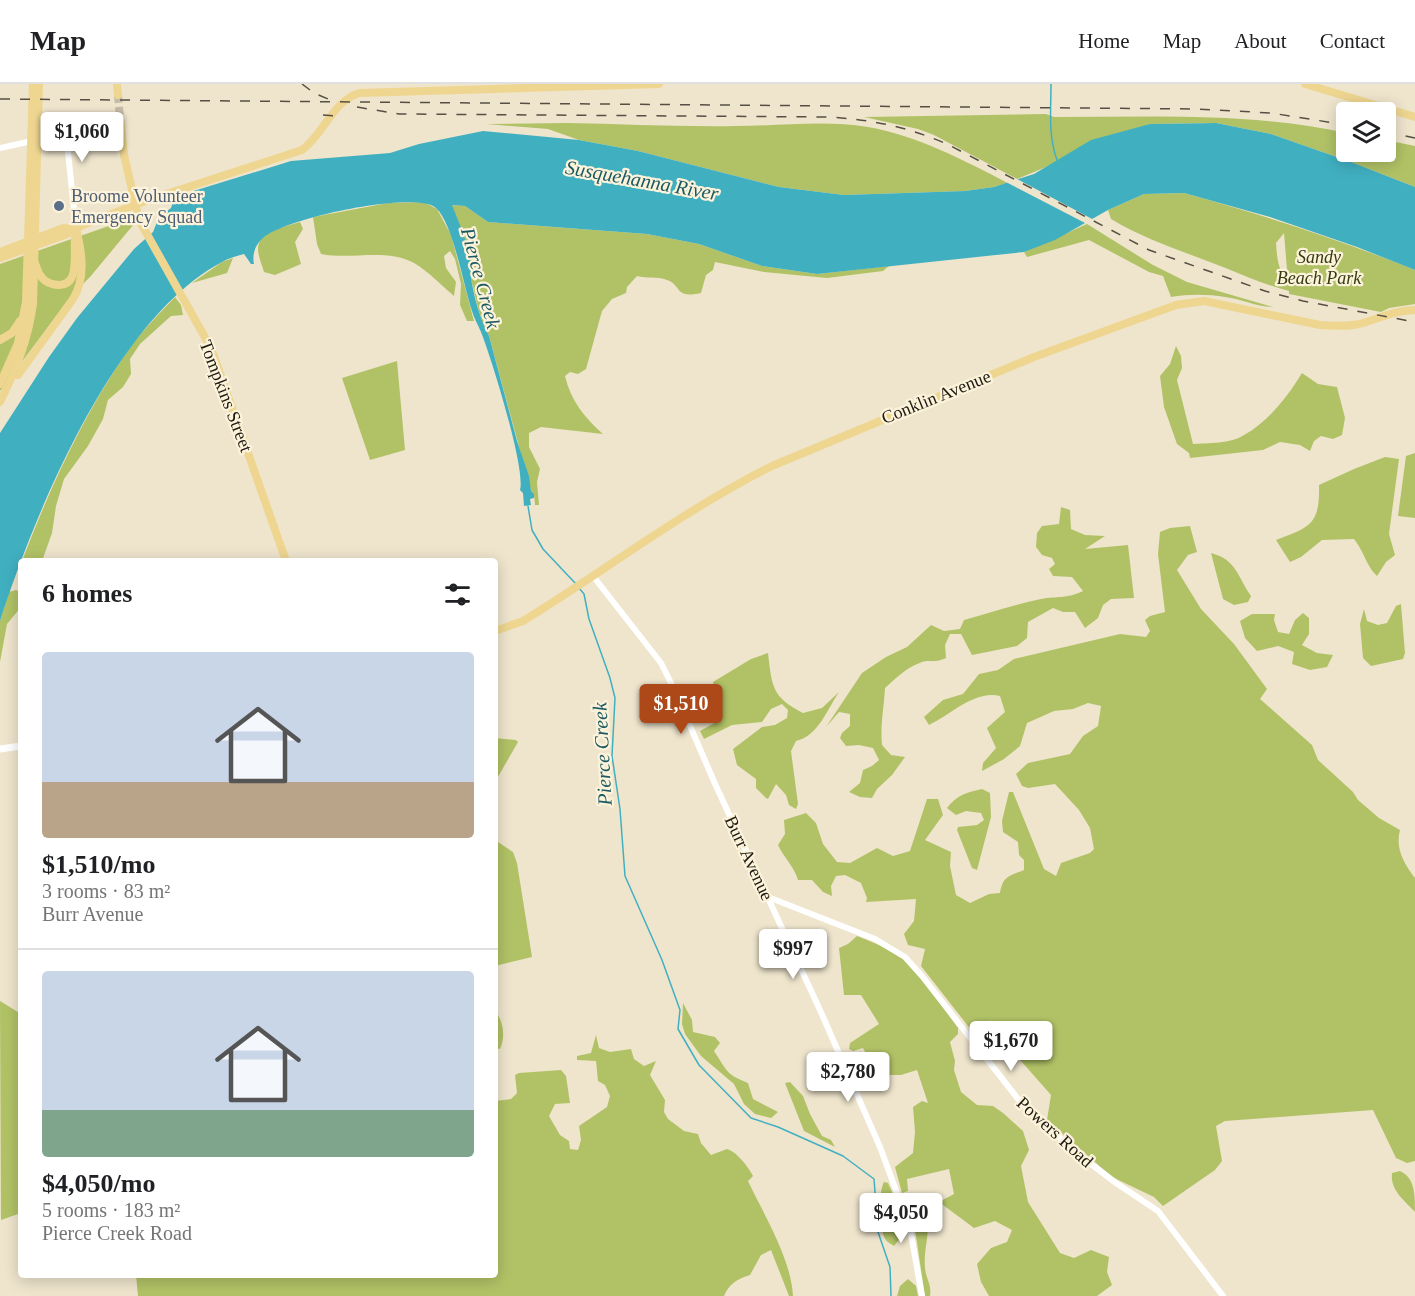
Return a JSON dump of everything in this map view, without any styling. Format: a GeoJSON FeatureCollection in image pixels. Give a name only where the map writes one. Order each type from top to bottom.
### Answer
{"type":"FeatureCollection","features":[{"type":"Feature","properties":{"kind":"main road"},"geometry":{"type":"LineString","coordinates":[[0,403],[22,353],[33,304],[31,259],[33,84]]}},
{"type":"Feature","properties":{"kind":"main road"},"geometry":{"type":"LineString","coordinates":[[0,384],[21,333],[28,284],[39,84]]}},
{"type":"Feature","properties":{"kind":"main road"},"geometry":{"type":"LineString","coordinates":[[117,84],[118,95]]}},
{"type":"Feature","properties":{"kind":"main road"},"geometry":{"type":"LineString","coordinates":[[0,258],[65,235],[192,184],[302,150],[313,141],[344,101],[359,93],[659,84]]}},
{"type":"Feature","properties":{"kind":"main road"},"geometry":{"type":"LineString","coordinates":[[1305,84],[1415,117]]}},
{"type":"Feature","properties":{"kind":"main road","name":"Tompkins Street"},"geometry":{"type":"LineString","coordinates":[[120,118],[124,155],[142,227],[215,360],[285,558]]}},
{"type":"Feature","properties":{"kind":"main road"},"geometry":{"type":"LineString","coordinates":[[0,252],[63,228],[76,229]]}},
{"type":"Feature","properties":{"kind":"main road"},"geometry":{"type":"LineString","coordinates":[[31,259],[45,281],[58,284],[68,281],[76,270],[73,240],[76,229]]}},
{"type":"Feature","properties":{"kind":"main road"},"geometry":{"type":"LineString","coordinates":[[0,403],[26,361],[73,299],[80,286],[81,268],[76,229]]}},
{"type":"Feature","properties":{"kind":"main road"},"geometry":{"type":"LineString","coordinates":[[0,340],[11,334],[18,325],[28,284]]}},
{"type":"Feature","properties":{"kind":"main road","name":"Conklin Avenue"},"geometry":{"type":"LineString","coordinates":[[498,630],[518,624],[705,503],[772,466],[1034,357],[1176,305],[1204,301],[1320,325],[1351,325],[1405,310],[1415,310]]}},
{"type":"Feature","properties":{"kind":"main road"},"geometry":{"type":"LineString","coordinates":[[0,749],[18,746]]}},
{"type":"Feature","properties":{"kind":"street"},"geometry":{"type":"LineString","coordinates":[[0,148],[66,133],[121,132]]}},
{"type":"Feature","properties":{"kind":"street"},"geometry":{"type":"LineString","coordinates":[[66,133],[76,229]]}},
{"type":"Feature","properties":{"kind":"street","name":"Burr Avenue"},"geometry":{"type":"LineString","coordinates":[[592,576],[665,669],[716,786],[844,1064],[896,1188],[910,1228],[922,1296]]}},
{"type":"Feature","properties":{"kind":"street","name":"Powers Road"},"geometry":{"type":"LineString","coordinates":[[768,897],[865,934],[905,957],[928,983],[1018,1100],[1094,1167],[1116,1184],[1154,1207],[1223,1296]]}},
{"type":"Feature","properties":{"kind":"green space"},"geometry":{"type":"Polygon","coordinates":[[[1046,114],[1054,117],[1201,117],[1274,122],[1336,131],[1336,157],[1271,134],[1216,123],[1150,124],[1017,179],[934,135],[918,129],[864,117],[1046,114]]]}},
{"type":"Feature","properties":{"kind":"green space"},"geometry":{"type":"Polygon","coordinates":[[[567,123],[673,126],[819,124],[868,127],[905,136],[1008,183],[965,191],[844,195],[779,187],[638,151],[579,140],[548,129],[486,124],[567,123]]]}},
{"type":"Feature","properties":{"kind":"green space"},"geometry":{"type":"Polygon","coordinates":[[[1396,142],[1415,146],[1415,187],[1351,162],[1396,162],[1396,142]]]}},
{"type":"Feature","properties":{"kind":"green space","name":"Sandy Beach Park"},"geometry":{"type":"Polygon","coordinates":[[[1184,193],[1300,228],[1415,270],[1415,304],[1389,308],[1381,312],[1289,294],[1289,291],[1152,239],[1111,219],[1108,210],[1144,194],[1184,193]],[[1284,233],[1276,243],[1276,248],[1280,268],[1288,282],[1284,233]]]}},
{"type":"Feature","properties":{"kind":"green space"},"geometry":{"type":"Polygon","coordinates":[[[424,202],[437,209],[451,235],[474,321],[467,321],[460,305],[461,284],[455,259],[450,251],[444,256],[446,268],[456,282],[454,296],[424,270],[403,259],[380,255],[321,254],[313,217],[388,203],[424,202]]]}},
{"type":"Feature","properties":{"kind":"green space"},"geometry":{"type":"Polygon","coordinates":[[[451,205],[465,206],[488,222],[647,234],[699,244],[762,266],[817,274],[889,266],[883,271],[827,278],[764,272],[715,262],[713,270],[706,275],[701,293],[692,294],[682,293],[667,280],[637,276],[627,287],[626,293],[612,299],[602,311],[586,369],[578,374],[570,372],[565,376],[579,408],[603,434],[541,427],[529,433],[529,447],[540,469],[537,482],[539,505],[535,505],[534,494],[531,491],[489,336],[477,304],[471,279],[470,259],[451,205]]]}},
{"type":"Feature","properties":{"kind":"green space"},"geometry":{"type":"Polygon","coordinates":[[[123,221],[134,224],[72,295],[0,391],[0,264],[123,221]]]}},
{"type":"Feature","properties":{"kind":"green space"},"geometry":{"type":"Polygon","coordinates":[[[300,222],[303,229],[295,242],[301,264],[275,275],[264,272],[259,258],[259,243],[274,230],[300,222]]]}},
{"type":"Feature","properties":{"kind":"green space"},"geometry":{"type":"Polygon","coordinates":[[[1087,224],[1153,265],[1187,282],[1273,307],[1212,295],[1171,297],[1163,276],[1149,272],[1089,240],[1027,257],[1024,252],[1087,224]]]}},
{"type":"Feature","properties":{"kind":"green space"},"geometry":{"type":"Polygon","coordinates":[[[233,258],[227,273],[192,283],[222,262],[233,258]]]}},
{"type":"Feature","properties":{"kind":"green space"},"geometry":{"type":"Polygon","coordinates":[[[175,297],[181,305],[183,315],[171,316],[140,344],[130,359],[131,374],[123,387],[108,400],[103,419],[88,446],[64,479],[56,506],[52,533],[43,558],[23,558],[43,508],[80,430],[108,380],[129,348],[175,297]]]}},
{"type":"Feature","properties":{"kind":"green space"},"geometry":{"type":"Polygon","coordinates":[[[1176,346],[1181,356],[1182,368],[1177,380],[1193,444],[1233,440],[1253,429],[1277,407],[1302,373],[1318,384],[1337,387],[1345,418],[1342,435],[1333,439],[1321,436],[1314,441],[1310,451],[1300,445],[1280,442],[1263,450],[1190,458],[1189,453],[1177,444],[1164,407],[1160,376],[1170,364],[1176,346]]]}},
{"type":"Feature","properties":{"kind":"green space"},"geometry":{"type":"Polygon","coordinates":[[[397,361],[405,450],[370,460],[342,378],[397,361]]]}},
{"type":"Feature","properties":{"kind":"green space"},"geometry":{"type":"Polygon","coordinates":[[[1415,453],[1415,518],[1398,516],[1406,456],[1415,453]]]}},
{"type":"Feature","properties":{"kind":"green space"},"geometry":{"type":"Polygon","coordinates":[[[1385,457],[1399,459],[1389,534],[1395,555],[1386,562],[1377,576],[1354,539],[1322,540],[1301,557],[1290,562],[1276,540],[1297,532],[1311,523],[1317,509],[1319,485],[1385,457]]]}},
{"type":"Feature","properties":{"kind":"green space"},"geometry":{"type":"Polygon","coordinates":[[[1061,507],[1070,510],[1071,529],[1085,535],[1105,536],[1085,549],[1128,545],[1134,598],[1111,599],[1103,605],[1098,618],[1085,628],[1075,612],[1063,612],[1053,608],[1028,622],[1027,638],[1017,646],[972,655],[961,634],[950,634],[945,645],[946,658],[917,664],[885,688],[882,745],[891,755],[905,757],[872,798],[860,797],[849,792],[860,783],[863,770],[879,760],[873,748],[859,745],[846,746],[840,738],[850,726],[850,714],[839,712],[826,727],[862,673],[886,657],[907,647],[931,625],[944,631],[960,629],[964,620],[1032,601],[1067,596],[1083,591],[1072,577],[1053,576],[1049,569],[1055,564],[1052,558],[1042,555],[1036,547],[1037,533],[1042,526],[1059,524],[1061,507]]]}},
{"type":"Feature","properties":{"kind":"green space"},"geometry":{"type":"Polygon","coordinates":[[[1190,526],[1197,552],[1188,555],[1177,570],[1201,609],[1234,644],[1267,689],[1260,699],[1312,745],[1318,760],[1353,792],[1358,800],[1379,818],[1400,830],[1400,849],[1407,867],[1415,878],[1415,1161],[1407,1163],[1396,1158],[1373,1110],[1225,1121],[1216,1126],[1222,1161],[1215,1170],[1163,1206],[1154,1197],[1112,1177],[1047,1120],[1051,1095],[1015,1054],[990,1020],[979,1040],[921,966],[925,949],[908,945],[904,934],[914,921],[916,899],[866,902],[867,898],[861,883],[845,875],[836,876],[831,886],[832,896],[823,892],[812,880],[798,880],[778,845],[785,834],[784,820],[806,813],[816,823],[823,844],[837,862],[850,863],[877,848],[893,856],[910,851],[927,799],[938,799],[943,815],[925,840],[951,852],[950,866],[956,895],[970,903],[989,894],[1000,893],[1008,877],[1024,870],[1024,860],[1019,855],[1018,842],[1003,832],[1002,821],[1009,792],[1013,792],[1044,869],[1056,876],[1061,863],[1090,853],[1094,849],[1090,828],[1079,810],[1055,784],[1028,788],[1022,786],[1016,774],[1028,763],[1070,754],[1083,736],[1098,726],[1101,706],[1088,703],[1073,709],[1054,711],[1027,723],[1020,746],[1004,759],[982,771],[983,763],[996,748],[987,728],[1005,712],[1000,696],[990,695],[972,700],[929,725],[924,717],[943,700],[963,694],[979,674],[998,670],[1014,659],[1120,634],[1146,637],[1150,631],[1145,620],[1150,616],[1165,612],[1158,554],[1160,532],[1170,528],[1190,526]]]}},
{"type":"Feature","properties":{"kind":"green space"},"geometry":{"type":"Polygon","coordinates":[[[1211,553],[1226,560],[1236,570],[1251,596],[1248,602],[1234,605],[1223,599],[1211,553]]]}},
{"type":"Feature","properties":{"kind":"green space"},"geometry":{"type":"Polygon","coordinates":[[[18,591],[18,611],[7,624],[0,662],[0,621],[9,592],[18,591]]]}},
{"type":"Feature","properties":{"kind":"green space"},"geometry":{"type":"Polygon","coordinates":[[[1401,604],[1405,653],[1403,659],[1371,666],[1363,658],[1360,624],[1364,609],[1367,621],[1378,625],[1387,623],[1396,606],[1401,604]]]}},
{"type":"Feature","properties":{"kind":"green space"},"geometry":{"type":"Polygon","coordinates":[[[1303,613],[1309,618],[1309,634],[1302,645],[1317,653],[1333,655],[1327,667],[1310,670],[1292,664],[1294,652],[1278,646],[1257,651],[1245,638],[1240,621],[1252,614],[1275,614],[1274,620],[1278,632],[1289,634],[1295,620],[1303,613]]]}},
{"type":"Feature","properties":{"kind":"green space"},"geometry":{"type":"Polygon","coordinates":[[[768,653],[775,690],[785,702],[803,713],[822,708],[839,692],[816,728],[804,738],[796,741],[791,751],[798,804],[796,809],[789,805],[786,795],[776,784],[768,799],[766,798],[756,788],[756,779],[737,765],[733,749],[762,727],[775,725],[787,718],[788,710],[782,704],[771,709],[762,722],[732,725],[704,739],[700,731],[720,720],[713,682],[751,659],[768,653]]]}},
{"type":"Feature","properties":{"kind":"green space"},"geometry":{"type":"Polygon","coordinates":[[[498,738],[518,742],[498,777],[498,738]]]}},
{"type":"Feature","properties":{"kind":"green space"},"geometry":{"type":"Polygon","coordinates":[[[982,789],[990,793],[991,817],[977,870],[972,868],[957,830],[958,827],[977,825],[984,820],[981,813],[966,811],[956,815],[947,808],[963,795],[982,789]]]}},
{"type":"Feature","properties":{"kind":"green space"},"geometry":{"type":"Polygon","coordinates":[[[498,842],[513,852],[517,863],[532,957],[498,965],[498,842]]]}},
{"type":"Feature","properties":{"kind":"green space"},"geometry":{"type":"Polygon","coordinates":[[[857,936],[895,953],[912,967],[958,1028],[958,1034],[950,1042],[955,1061],[954,1070],[961,1092],[977,1105],[993,1106],[1023,1131],[1029,1150],[1021,1166],[1028,1202],[1060,1253],[1074,1258],[1091,1250],[1109,1257],[1107,1272],[1112,1285],[1097,1296],[989,1296],[981,1282],[977,1264],[991,1248],[1007,1242],[1012,1230],[995,1221],[974,1228],[939,1202],[954,1194],[949,1169],[907,1179],[908,1191],[902,1193],[895,1167],[913,1153],[915,1132],[913,1107],[922,1101],[928,1103],[917,1070],[901,1075],[889,1075],[883,1057],[870,1061],[863,1048],[853,1051],[849,1049],[850,1043],[879,1024],[861,995],[844,995],[839,948],[857,936]]]}},
{"type":"Feature","properties":{"kind":"green space"},"geometry":{"type":"Polygon","coordinates":[[[0,1001],[18,1012],[18,1214],[1,1220],[0,1001]]]}},
{"type":"Feature","properties":{"kind":"green space"},"geometry":{"type":"Polygon","coordinates":[[[683,1003],[692,1020],[693,1032],[715,1037],[720,1043],[714,1051],[724,1067],[735,1077],[748,1083],[753,1099],[778,1112],[771,1118],[755,1114],[744,1104],[734,1084],[701,1056],[685,1034],[682,1024],[683,1003]]]}},
{"type":"Feature","properties":{"kind":"green space"},"geometry":{"type":"Polygon","coordinates":[[[498,1015],[503,1029],[500,1049],[498,1049],[498,1015]]]}},
{"type":"Feature","properties":{"kind":"green space"},"geometry":{"type":"Polygon","coordinates":[[[596,1035],[599,1048],[610,1052],[631,1049],[634,1059],[644,1066],[656,1061],[650,1075],[665,1100],[664,1112],[668,1119],[684,1131],[698,1134],[701,1143],[711,1155],[727,1149],[735,1153],[745,1164],[753,1176],[748,1181],[782,1252],[793,1296],[789,1296],[771,1250],[761,1255],[750,1275],[734,1282],[724,1296],[138,1296],[136,1278],[498,1278],[498,1101],[511,1099],[517,1093],[515,1075],[519,1073],[561,1070],[566,1076],[570,1103],[555,1104],[549,1116],[560,1135],[569,1141],[570,1149],[578,1150],[581,1140],[579,1126],[607,1107],[610,1096],[605,1085],[598,1081],[596,1061],[577,1060],[577,1056],[591,1053],[596,1035]]]}},
{"type":"Feature","properties":{"kind":"green space"},"geometry":{"type":"Polygon","coordinates":[[[790,1082],[803,1096],[822,1136],[831,1140],[835,1147],[804,1131],[785,1083],[790,1082]]]}},
{"type":"Feature","properties":{"kind":"green space"},"geometry":{"type":"Polygon","coordinates":[[[1400,1171],[1411,1182],[1415,1212],[1393,1185],[1392,1173],[1400,1171]]]}},
{"type":"Feature","properties":{"kind":"green space"},"geometry":{"type":"Polygon","coordinates":[[[884,1182],[888,1183],[896,1201],[905,1232],[894,1246],[886,1240],[882,1229],[880,1202],[884,1182]]]}},
{"type":"Feature","properties":{"kind":"green space"},"geometry":{"type":"Polygon","coordinates":[[[915,1204],[925,1210],[927,1218],[925,1268],[930,1296],[925,1296],[914,1223],[909,1209],[915,1204]]]}},
{"type":"Feature","properties":{"kind":"green space"},"geometry":{"type":"Polygon","coordinates":[[[908,1279],[916,1286],[918,1296],[897,1296],[900,1286],[908,1279]]]}},
{"type":"Feature","properties":{"kind":"water","name":"Susquehanna River"},"geometry":{"type":"Polygon","coordinates":[[[1216,123],[1271,134],[1336,157],[1336,162],[1351,162],[1415,187],[1415,270],[1270,217],[1184,193],[1144,194],[1108,210],[1055,240],[1024,252],[817,274],[762,266],[699,244],[647,234],[488,222],[465,206],[452,205],[467,245],[476,300],[489,336],[517,441],[529,476],[531,491],[534,494],[534,498],[530,499],[531,505],[524,506],[523,493],[520,490],[518,460],[499,387],[486,345],[472,311],[453,241],[442,216],[436,208],[423,203],[403,202],[348,209],[294,223],[274,231],[262,239],[256,247],[254,264],[251,264],[244,254],[222,262],[183,289],[147,326],[114,371],[57,474],[22,558],[18,558],[18,569],[0,621],[0,433],[77,318],[134,249],[153,232],[159,217],[171,208],[173,202],[187,193],[291,161],[390,153],[419,144],[483,131],[579,140],[638,151],[779,187],[844,195],[965,191],[994,187],[1034,174],[1091,140],[1150,124],[1216,123]]]}},
{"type":"Feature","properties":{"kind":"pier"},"geometry":{"type":"Polygon","coordinates":[[[1013,177],[1094,220],[1087,224],[1004,181],[1013,177]]]}},
{"type":"Feature","properties":{"kind":"waterway"},"geometry":{"type":"LineString","coordinates":[[1051,84],[1051,132],[1057,160]]}},
{"type":"Feature","properties":{"kind":"waterway","name":"Pierce Creek"},"geometry":{"type":"LineString","coordinates":[[528,506],[532,530],[543,549],[576,584]]}},
{"type":"Feature","properties":{"kind":"waterway","name":"Pierce Creek"},"geometry":{"type":"LineString","coordinates":[[579,588],[584,594],[589,619],[615,698],[612,756],[620,809],[625,876],[662,960],[680,1010],[678,1029],[699,1065],[751,1118],[778,1127],[843,1156],[874,1179],[878,1232],[890,1267],[891,1296]]}},
{"type":"Feature","properties":{"kind":"tunnel"},"geometry":{"type":"LineString","coordinates":[[118,95],[120,118]]}},
{"type":"Feature","properties":{"kind":"railway"},"geometry":{"type":"LineString","coordinates":[[302,84],[328,99]]}},
{"type":"Feature","properties":{"kind":"railway"},"geometry":{"type":"LineString","coordinates":[[0,99],[1197,109],[1271,113],[1336,123]]}},
{"type":"Feature","properties":{"kind":"railway"},"geometry":{"type":"LineString","coordinates":[[357,107],[399,114],[826,117],[890,125],[951,146],[1149,250],[1265,291],[1303,301],[1415,322]]}},
{"type":"Feature","properties":{"kind":"railway"},"geometry":{"type":"LineString","coordinates":[[323,115],[337,116]]}},
{"type":"Feature","properties":{"kind":"railway"},"geometry":{"type":"LineString","coordinates":[[1396,134],[1415,138]]}},
{"type":"Feature","properties":{"kind":"place","name":"Broome Volunteer Emergency Squad"},"geometry":{"type":"Point","coordinates":[59,206]}}]}
